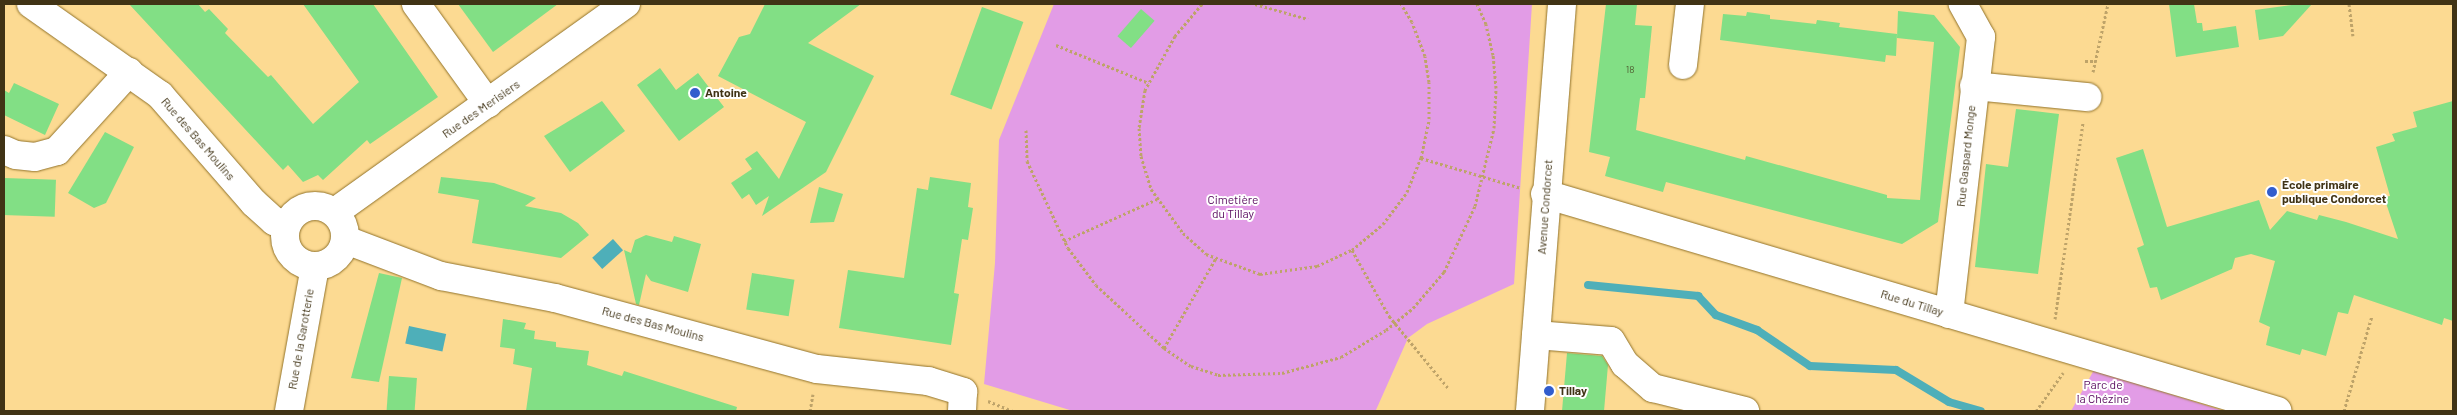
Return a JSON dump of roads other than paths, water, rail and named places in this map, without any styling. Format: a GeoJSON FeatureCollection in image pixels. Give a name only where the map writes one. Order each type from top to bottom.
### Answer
{"type":"FeatureCollection","features":[{"type":"Feature","properties":{"kind":"street","name":"Rue des Bas Moulins"},"geometry":{"type":"LineString","coordinates":[[31,4],[160,95],[254,204],[274,221],[286,226]]}},
{"type":"Feature","properties":{"kind":"street"},"geometry":{"type":"LineString","coordinates":[[416,4],[488,104]]}},
{"type":"Feature","properties":{"kind":"street","name":"Rue des Merisiers"},"geometry":{"type":"LineString","coordinates":[[335,212],[626,4]]}},
{"type":"Feature","properties":{"kind":"street","name":"Avenue Condorcet"},"geometry":{"type":"LineString","coordinates":[[1530,411],[1545,194],[1562,4]]}},
{"type":"Feature","properties":{"kind":"street"},"geometry":{"type":"LineString","coordinates":[[1683,65],[1690,4]]}},
{"type":"Feature","properties":{"kind":"street","name":"Rue Gaspard Monge"},"geometry":{"type":"LineString","coordinates":[[1949,314],[1981,37],[1959,4]]}},
{"type":"Feature","properties":{"kind":"street"},"geometry":{"type":"LineString","coordinates":[[4,150],[16,155],[35,156],[56,151],[129,72]]}},
{"type":"Feature","properties":{"kind":"street"},"geometry":{"type":"LineString","coordinates":[[1974,86],[2087,97]]}},
{"type":"Feature","properties":{"kind":"street","name":"Rue du Tillay"},"geometry":{"type":"LineString","coordinates":[[1545,194],[1949,314],[2079,350],[2278,411]]}},
{"type":"Feature","properties":{"kind":"street"},"geometry":{"type":"LineString","coordinates":[[317,205],[335,212],[342,220],[346,240],[339,256],[332,262],[315,266],[297,260],[290,253],[286,244],[286,226],[298,210],[307,206],[317,205]]}},
{"type":"Feature","properties":{"kind":"street","name":"Rue des Bas Moulins"},"geometry":{"type":"LineString","coordinates":[[346,240],[441,276],[555,298],[817,369],[928,380],[962,402]]}},
{"type":"Feature","properties":{"kind":"street","name":"Rue de la Garotterie"},"geometry":{"type":"LineString","coordinates":[[289,411],[315,266]]}},
{"type":"Feature","properties":{"kind":"street"},"geometry":{"type":"LineString","coordinates":[[1536,335],[1611,341],[1625,364],[1653,388],[1746,411]]}},
{"type":"Feature","properties":{"kind":"water"},"geometry":{"type":"Polygon","coordinates":[[[613,239],[623,250],[602,269],[592,258],[613,239]]]}},
{"type":"Feature","properties":{"kind":"water"},"geometry":{"type":"Polygon","coordinates":[[[409,326],[446,334],[442,352],[405,344],[409,326]]]}},
{"type":"Feature","properties":{"kind":"waterway"},"geometry":{"type":"LineString","coordinates":[[1588,285],[1698,296],[1716,315],[1757,330],[1810,366],[1896,370],[1949,402],[1981,411]]}},
{"type":"Feature","properties":{"kind":"place","name":"Antoine"},"geometry":{"type":"Point","coordinates":[695,93]}},
{"type":"Feature","properties":{"kind":"place","name":"École primaire publique Condorcet"},"geometry":{"type":"Point","coordinates":[2272,192]}},
{"type":"Feature","properties":{"kind":"place","name":"Tillay"},"geometry":{"type":"Point","coordinates":[1549,391]}},
{"type":"Feature","properties":{"kind":"park label","name":"Cimetière du Tillay"},"geometry":{"type":"Point","coordinates":[1233,207]}},
{"type":"Feature","properties":{"kind":"park label","name":"Parc de la Chézine"},"geometry":{"type":"Point","coordinates":[2103,392]}}]}
